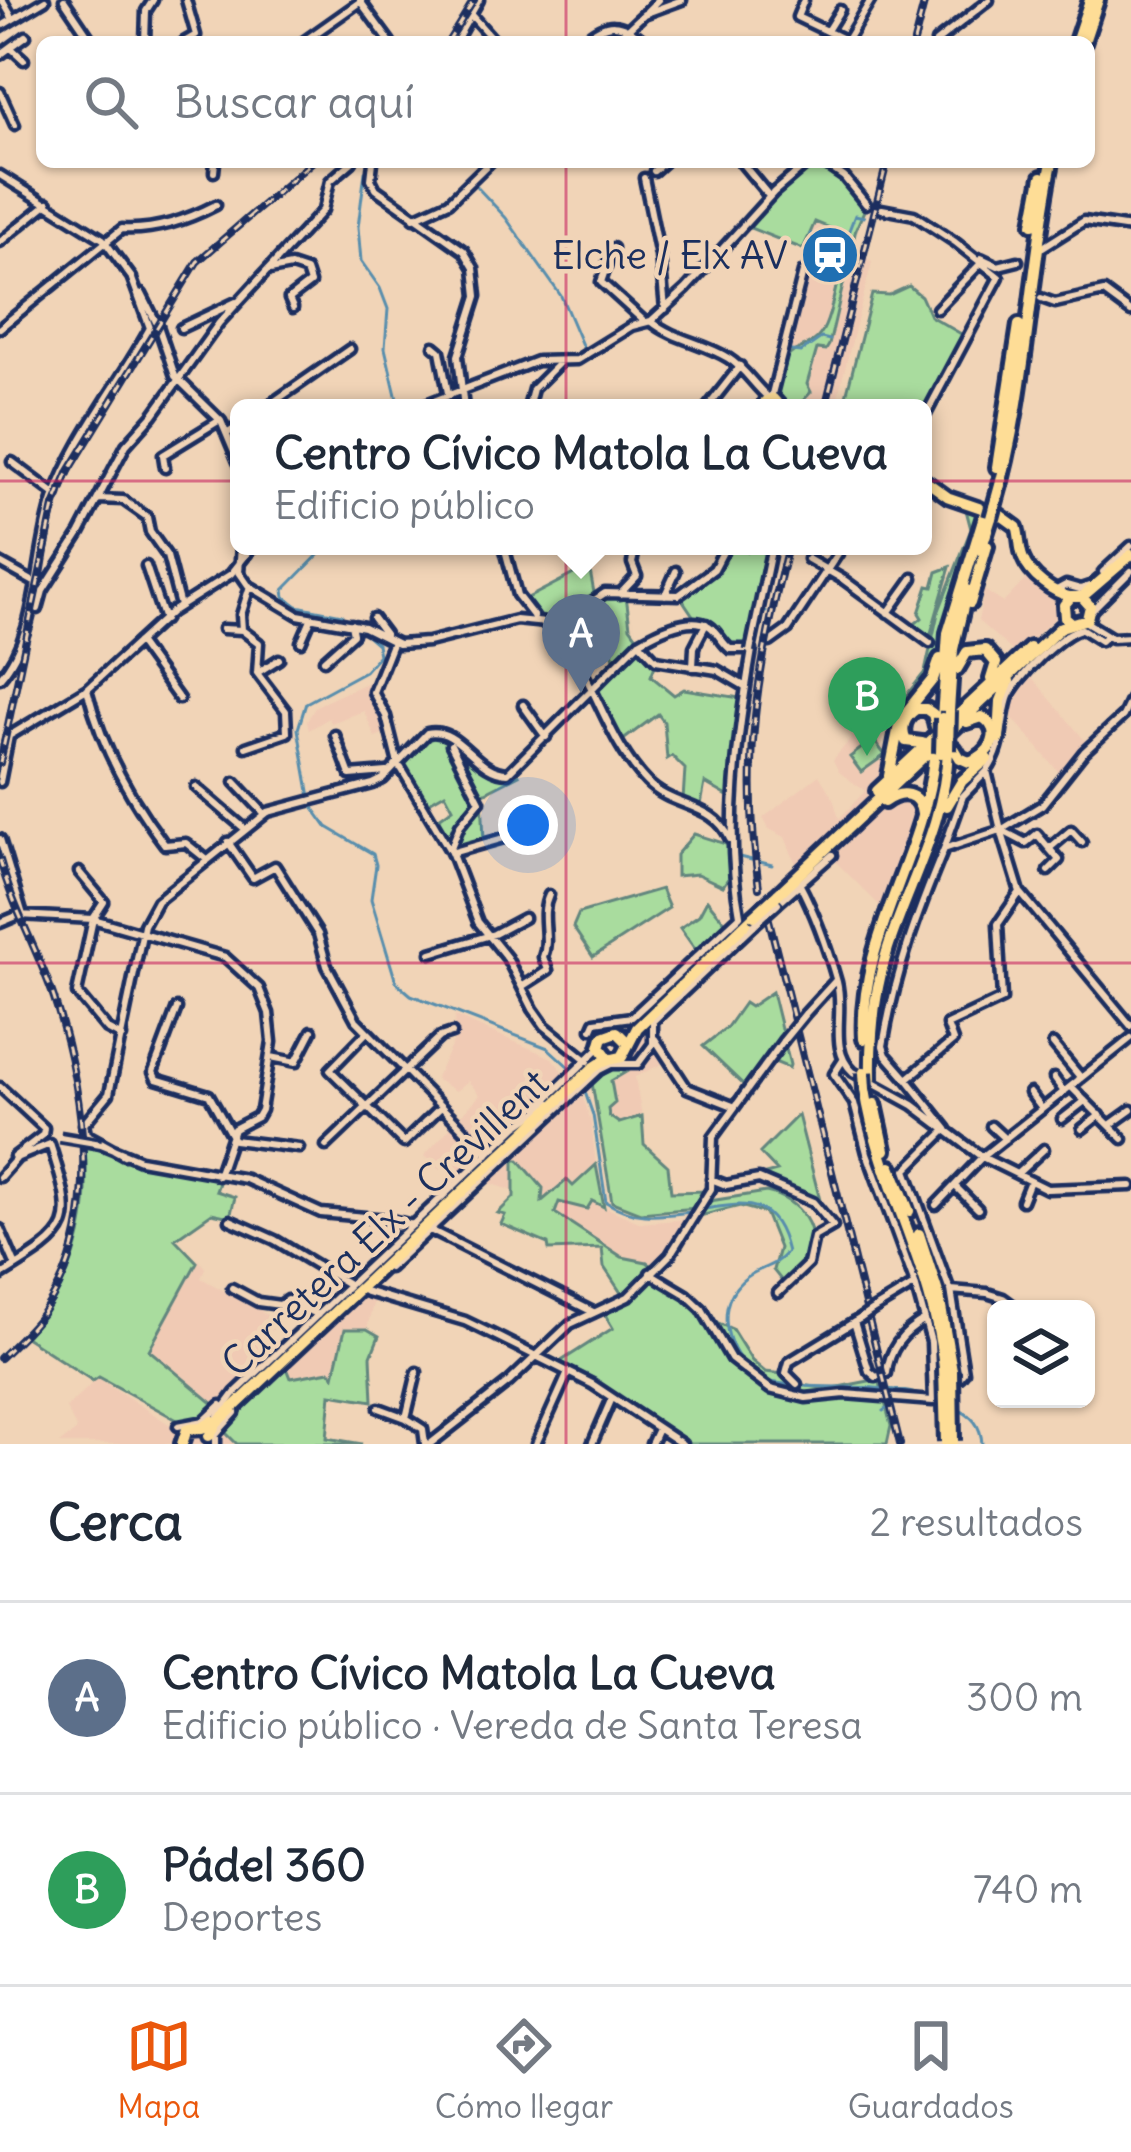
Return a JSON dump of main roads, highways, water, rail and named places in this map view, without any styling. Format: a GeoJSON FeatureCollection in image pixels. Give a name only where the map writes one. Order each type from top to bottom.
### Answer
{"type":"FeatureCollection","features":[{"type":"Feature","properties":{"kind":"highway"},"geometry":{"type":"LineString","coordinates":[[1082,36],[1094,0]]}},
{"type":"Feature","properties":{"kind":"highway"},"geometry":{"type":"LineString","coordinates":[[869,1080],[879,981],[937,824],[946,750],[943,719],[956,634],[1003,473],[1018,401],[1047,168]]}},
{"type":"Feature","properties":{"kind":"highway"},"geometry":{"type":"LineString","coordinates":[[943,719],[991,512],[1026,267],[1047,168]]}},
{"type":"Feature","properties":{"kind":"highway"},"geometry":{"type":"LineString","coordinates":[[877,792],[894,764],[900,720],[933,679],[991,512]]}},
{"type":"Feature","properties":{"kind":"highway","name":"Carretera Elx - Crevillent"},"geometry":{"type":"LineString","coordinates":[[779,894],[830,839],[1046,635],[1131,563]]}},
{"type":"Feature","properties":{"kind":"highway","name":"Carretera Elx - Crevillent"},"geometry":{"type":"LineString","coordinates":[[193,1437],[779,894],[1061,627],[1076,607]]}},
{"type":"Feature","properties":{"kind":"highway"},"geometry":{"type":"LineString","coordinates":[[947,806],[943,719],[948,633]]}},
{"type":"Feature","properties":{"kind":"highway"},"geometry":{"type":"LineString","coordinates":[[830,839],[943,719],[1046,635]]}},
{"type":"Feature","properties":{"kind":"highway"},"geometry":{"type":"LineString","coordinates":[[957,669],[962,656],[972,649],[990,652],[995,671],[981,691]]}},
{"type":"Feature","properties":{"kind":"highway"},"geometry":{"type":"LineString","coordinates":[[869,1080],[887,969],[932,859],[947,806],[962,781],[995,748],[1003,694],[1024,662]]}},
{"type":"Feature","properties":{"kind":"highway"},"geometry":{"type":"LineString","coordinates":[[859,824],[970,719],[982,717],[993,727],[991,745],[975,760],[964,761],[946,750]]}},
{"type":"Feature","properties":{"kind":"highway"},"geometry":{"type":"LineString","coordinates":[[946,750],[874,948],[864,999],[864,1040],[878,1150],[932,1296],[948,1369],[949,1443]]}},
{"type":"Feature","properties":{"kind":"highway"},"geometry":{"type":"LineString","coordinates":[[864,1040],[877,959],[923,843],[946,750]]}},
{"type":"Feature","properties":{"kind":"highway"},"geometry":{"type":"LineString","coordinates":[[779,894],[886,801],[902,793],[920,803],[921,828]]}},
{"type":"Feature","properties":{"kind":"highway","name":"Carretera Elx - Crevillent"},"geometry":{"type":"LineString","coordinates":[[193,1437],[612,1046]]}},
{"type":"Feature","properties":{"kind":"main road"},"geometry":{"type":"LineString","coordinates":[[932,485],[1017,527],[1027,565],[1076,607]]}},
{"type":"Feature","properties":{"kind":"waterway"},"geometry":{"type":"LineString","coordinates":[[365,172],[358,227],[361,261],[388,309],[385,348],[397,399]]}},
{"type":"Feature","properties":{"kind":"waterway"},"geometry":{"type":"LineString","coordinates":[[477,187],[506,218],[561,296],[584,350]]}},
{"type":"Feature","properties":{"kind":"waterway"},"geometry":{"type":"LineString","coordinates":[[850,254],[842,248],[855,215],[864,217]]}},
{"type":"Feature","properties":{"kind":"waterway"},"geometry":{"type":"LineString","coordinates":[[810,234],[850,244]]}},
{"type":"Feature","properties":{"kind":"waterway"},"geometry":{"type":"LineString","coordinates":[[791,351],[801,352],[821,338],[830,340]]}},
{"type":"Feature","properties":{"kind":"waterway"},"geometry":{"type":"LineString","coordinates":[[318,555],[284,590],[285,597],[297,606],[342,615]]}},
{"type":"Feature","properties":{"kind":"waterway"},"geometry":{"type":"LineString","coordinates":[[762,611],[766,612]]}},
{"type":"Feature","properties":{"kind":"waterway"},"geometry":{"type":"LineString","coordinates":[[310,797],[298,729],[306,703],[365,671],[379,655],[377,644],[362,631]]}},
{"type":"Feature","properties":{"kind":"waterway"},"geometry":{"type":"LineString","coordinates":[[312,806],[327,827],[373,854],[371,899],[396,982],[411,995],[548,1048],[570,1068]]}},
{"type":"Feature","properties":{"kind":"waterway"},"geometry":{"type":"LineString","coordinates":[[739,857],[756,861]]}},
{"type":"Feature","properties":{"kind":"waterway"},"geometry":{"type":"LineString","coordinates":[[760,862],[772,865]]}},
{"type":"Feature","properties":{"kind":"waterway"},"geometry":{"type":"LineString","coordinates":[[585,1092],[606,1202],[637,1214],[691,1212]]}},
{"type":"Feature","properties":{"kind":"waterway"},"geometry":{"type":"LineString","coordinates":[[705,1209],[759,1208],[776,1223],[787,1252],[747,1277],[730,1298],[729,1337],[750,1370]]}},
{"type":"Feature","properties":{"kind":"waterway"},"geometry":{"type":"LineString","coordinates":[[762,1380],[889,1389],[930,1398]]}},
{"type":"Feature","properties":{"kind":"waterway"},"geometry":{"type":"LineString","coordinates":[[955,1408],[974,1422],[982,1444]]}},
{"type":"Feature","properties":{"kind":"railway"},"geometry":{"type":"LineString","coordinates":[[452,36],[474,0]]}},
{"type":"Feature","properties":{"kind":"railway"},"geometry":{"type":"LineString","coordinates":[[916,36],[925,0]]}},
{"type":"Feature","properties":{"kind":"railway"},"geometry":{"type":"LineString","coordinates":[[0,763],[54,506],[69,471],[197,262],[305,168]]}},
{"type":"Feature","properties":{"kind":"railway"},"geometry":{"type":"LineString","coordinates":[[827,399],[885,168]]}},
{"type":"Feature","properties":{"kind":"railway"},"geometry":{"type":"LineString","coordinates":[[759,888],[752,798],[755,715],[786,555]]}},
{"type":"Feature","properties":{"kind":"railway"},"geometry":{"type":"LineString","coordinates":[[0,860],[65,1035],[83,1157],[76,1239],[63,1277],[39,1317],[0,1358]]}},
{"type":"Feature","properties":{"kind":"railway"},"geometry":{"type":"LineString","coordinates":[[769,920],[900,1444]]}},
{"type":"Feature","properties":{"kind":"place","name":"Elche / Elx AV"},"geometry":{"type":"Point","coordinates":[830,255]}},
{"type":"Feature","properties":{"kind":"place","name":"Centro Cívico Matola La Cueva"},"geometry":{"type":"Point","coordinates":[581,693]}},
{"type":"Feature","properties":{"kind":"place","name":"Pádel 360"},"geometry":{"type":"Point","coordinates":[867,756]}}]}
